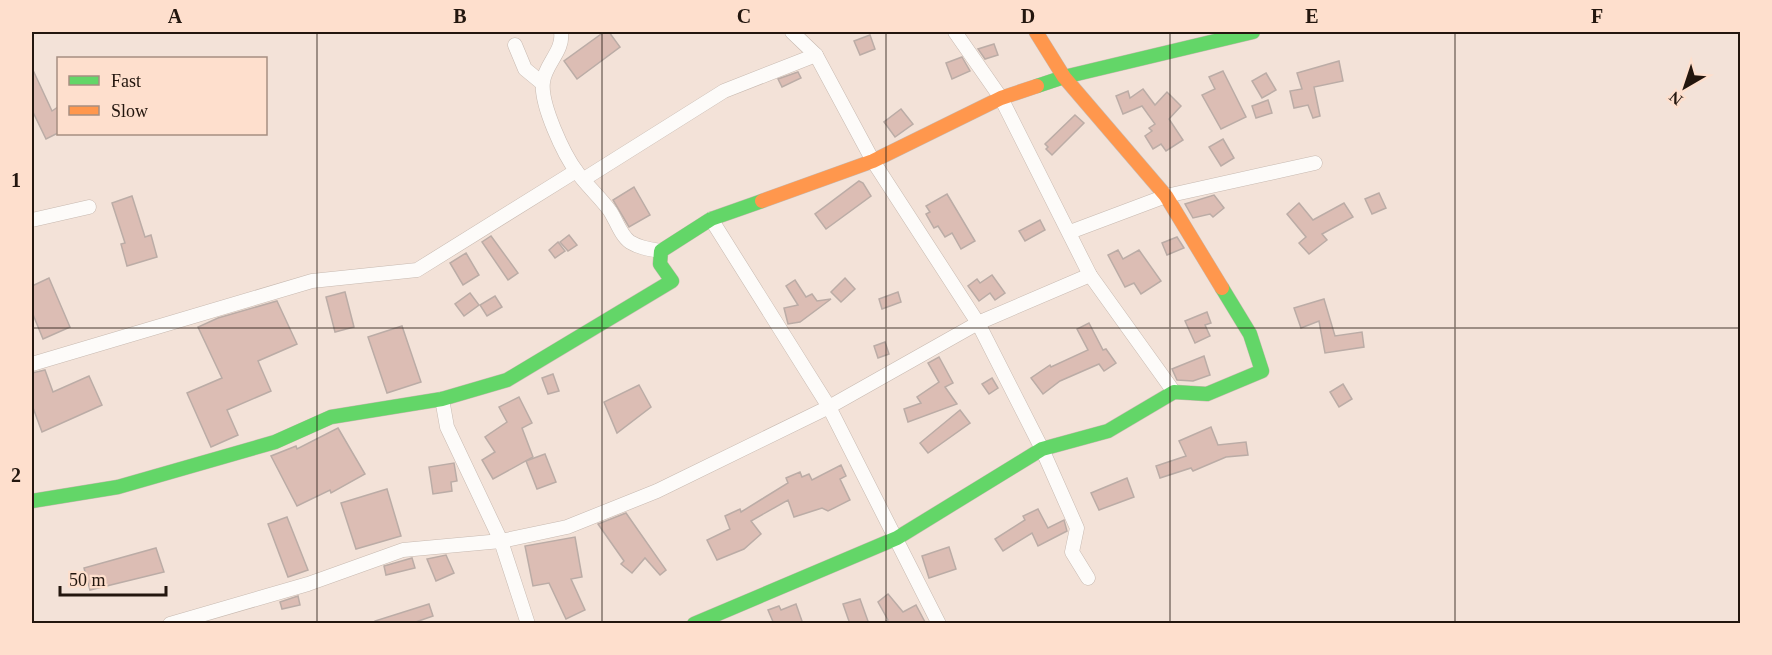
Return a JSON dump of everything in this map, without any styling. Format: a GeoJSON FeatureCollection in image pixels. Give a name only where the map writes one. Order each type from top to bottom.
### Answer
{"type":"FeatureCollection","features":[{"type":"Feature","properties":{"kind":"street"},"geometry":{"type":"LineString","coordinates":[[32,501],[130,484],[275,442],[331,417],[374,408],[442,399],[507,380],[672,281],[660,258],[628,240],[611,212],[580,175],[548,112],[542,83],[550,62],[558,51],[561,32]]}},
{"type":"Feature","properties":{"kind":"street"},"geometry":{"type":"LineString","coordinates":[[792,32],[816,55],[873,160],[978,323],[1042,449],[1077,528],[1072,552],[1088,578]]}},
{"type":"Feature","properties":{"kind":"street"},"geometry":{"type":"LineString","coordinates":[[955,32],[1000,98],[1090,275],[1174,392]]}},
{"type":"Feature","properties":{"kind":"street"},"geometry":{"type":"LineString","coordinates":[[694,624],[897,538],[1042,449],[1108,432],[1174,392],[1207,394],[1262,370],[1250,334],[1166,196],[1064,76],[1036,32]]}},
{"type":"Feature","properties":{"kind":"street"},"geometry":{"type":"LineString","coordinates":[[660,258],[711,219],[873,160],[1000,98],[1064,76],[1253,32]]}},
{"type":"Feature","properties":{"kind":"street"},"geometry":{"type":"LineString","coordinates":[[515,45],[525,69],[542,83]]}},
{"type":"Feature","properties":{"kind":"street"},"geometry":{"type":"LineString","coordinates":[[32,364],[312,281],[417,270],[724,91],[816,55]]}},
{"type":"Feature","properties":{"kind":"street"},"geometry":{"type":"LineString","coordinates":[[1070,232],[1166,196],[1315,163]]}},
{"type":"Feature","properties":{"kind":"street"},"geometry":{"type":"LineString","coordinates":[[32,220],[88,207]]}},
{"type":"Feature","properties":{"kind":"street"},"geometry":{"type":"LineString","coordinates":[[711,219],[829,407],[939,624]]}},
{"type":"Feature","properties":{"kind":"street"},"geometry":{"type":"LineString","coordinates":[[170,624],[308,584],[403,550],[501,541],[567,527],[657,491],[829,407],[978,323],[1090,275]]}},
{"type":"Feature","properties":{"kind":"street"},"geometry":{"type":"LineString","coordinates":[[442,399],[447,427],[501,541],[528,624]]}},
{"type":"Feature","properties":{"kind":"building"},"geometry":{"type":"Polygon","coordinates":[[[604,32],[609,32],[620,47],[577,79],[564,61],[604,32]]]}},
{"type":"Feature","properties":{"kind":"building"},"geometry":{"type":"Polygon","coordinates":[[[870,35],[875,49],[860,55],[854,41],[870,35]]]}},
{"type":"Feature","properties":{"kind":"building"},"geometry":{"type":"Polygon","coordinates":[[[994,44],[998,55],[985,59],[978,49],[994,44]]]}},
{"type":"Feature","properties":{"kind":"building"},"geometry":{"type":"Polygon","coordinates":[[[962,57],[970,71],[952,79],[946,63],[962,57]]]}},
{"type":"Feature","properties":{"kind":"building"},"geometry":{"type":"Polygon","coordinates":[[[1339,61],[1343,81],[1314,87],[1320,116],[1313,118],[1308,105],[1294,108],[1290,91],[1302,89],[1297,73],[1339,61]]]}},
{"type":"Feature","properties":{"kind":"building"},"geometry":{"type":"Polygon","coordinates":[[[32,68],[52,111],[57,108],[57,134],[46,139],[32,110],[32,68]]]}},
{"type":"Feature","properties":{"kind":"building"},"geometry":{"type":"Polygon","coordinates":[[[1223,71],[1246,117],[1221,129],[1202,95],[1215,89],[1209,77],[1223,71]]]}},
{"type":"Feature","properties":{"kind":"building"},"geometry":{"type":"Polygon","coordinates":[[[798,72],[801,78],[782,87],[778,79],[798,72]]]}},
{"type":"Feature","properties":{"kind":"building"},"geometry":{"type":"Polygon","coordinates":[[[1266,73],[1276,90],[1262,98],[1252,81],[1266,73]]]}},
{"type":"Feature","properties":{"kind":"building"},"geometry":{"type":"Polygon","coordinates":[[[1143,89],[1155,105],[1167,92],[1181,106],[1169,119],[1183,140],[1166,151],[1161,144],[1153,149],[1145,136],[1152,131],[1149,128],[1155,124],[1142,106],[1123,114],[1116,96],[1128,91],[1130,98],[1143,89]]]}},
{"type":"Feature","properties":{"kind":"building"},"geometry":{"type":"Polygon","coordinates":[[[1268,100],[1272,113],[1256,118],[1252,106],[1268,100]]]}},
{"type":"Feature","properties":{"kind":"building"},"geometry":{"type":"Polygon","coordinates":[[[901,109],[913,124],[895,137],[884,122],[901,109]]]}},
{"type":"Feature","properties":{"kind":"building"},"geometry":{"type":"Polygon","coordinates":[[[1075,115],[1084,123],[1052,155],[1046,149],[1048,147],[1045,144],[1075,115]]]}},
{"type":"Feature","properties":{"kind":"building"},"geometry":{"type":"Polygon","coordinates":[[[1223,139],[1234,158],[1221,166],[1209,147],[1223,139]]]}},
{"type":"Feature","properties":{"kind":"building"},"geometry":{"type":"Polygon","coordinates":[[[859,181],[863,183],[871,196],[826,229],[815,214],[859,181]]]}},
{"type":"Feature","properties":{"kind":"building"},"geometry":{"type":"Polygon","coordinates":[[[634,187],[650,215],[629,227],[613,200],[634,187]]]}},
{"type":"Feature","properties":{"kind":"building"},"geometry":{"type":"Polygon","coordinates":[[[1379,193],[1386,208],[1372,214],[1365,199],[1379,193]]]}},
{"type":"Feature","properties":{"kind":"building"},"geometry":{"type":"Polygon","coordinates":[[[947,194],[975,241],[961,249],[952,233],[945,237],[938,226],[934,228],[926,214],[930,212],[926,206],[947,194]]]}},
{"type":"Feature","properties":{"kind":"building"},"geometry":{"type":"Polygon","coordinates":[[[1214,195],[1224,208],[1213,217],[1210,214],[1193,218],[1185,204],[1214,195]]]}},
{"type":"Feature","properties":{"kind":"building"},"geometry":{"type":"Polygon","coordinates":[[[132,196],[145,237],[151,235],[157,257],[127,266],[121,244],[125,243],[112,203],[132,196]]]}},
{"type":"Feature","properties":{"kind":"building"},"geometry":{"type":"Polygon","coordinates":[[[1299,203],[1313,220],[1344,203],[1353,217],[1322,234],[1327,240],[1309,254],[1299,243],[1306,237],[1287,214],[1299,203]]]}},
{"type":"Feature","properties":{"kind":"building"},"geometry":{"type":"Polygon","coordinates":[[[1040,220],[1045,230],[1025,241],[1019,231],[1040,220]]]}},
{"type":"Feature","properties":{"kind":"building"},"geometry":{"type":"Polygon","coordinates":[[[569,235],[577,245],[568,251],[560,242],[569,235]]]}},
{"type":"Feature","properties":{"kind":"building"},"geometry":{"type":"Polygon","coordinates":[[[491,236],[518,273],[508,280],[482,242],[491,236]]]}},
{"type":"Feature","properties":{"kind":"building"},"geometry":{"type":"Polygon","coordinates":[[[1177,237],[1184,248],[1167,255],[1162,243],[1177,237]]]}},
{"type":"Feature","properties":{"kind":"building"},"geometry":{"type":"Polygon","coordinates":[[[558,242],[565,251],[555,258],[549,250],[558,242]]]}},
{"type":"Feature","properties":{"kind":"building"},"geometry":{"type":"Polygon","coordinates":[[[1118,250],[1123,259],[1139,250],[1161,281],[1141,294],[1134,283],[1125,287],[1108,255],[1118,250]]]}},
{"type":"Feature","properties":{"kind":"building"},"geometry":{"type":"Polygon","coordinates":[[[466,253],[479,275],[463,285],[450,263],[466,253]]]}},
{"type":"Feature","properties":{"kind":"building"},"geometry":{"type":"Polygon","coordinates":[[[992,275],[1005,293],[995,300],[990,293],[979,301],[968,286],[977,279],[980,283],[992,275]]]}},
{"type":"Feature","properties":{"kind":"building"},"geometry":{"type":"Polygon","coordinates":[[[49,278],[70,327],[43,339],[32,312],[32,286],[49,278]]]}},
{"type":"Feature","properties":{"kind":"building"},"geometry":{"type":"Polygon","coordinates":[[[845,278],[855,289],[841,302],[831,292],[845,278]]]}},
{"type":"Feature","properties":{"kind":"building"},"geometry":{"type":"Polygon","coordinates":[[[795,280],[806,297],[812,294],[817,301],[831,299],[800,322],[788,324],[784,308],[798,305],[786,286],[795,280]]]}},
{"type":"Feature","properties":{"kind":"building"},"geometry":{"type":"Polygon","coordinates":[[[345,292],[354,327],[335,332],[326,297],[345,292]]]}},
{"type":"Feature","properties":{"kind":"building"},"geometry":{"type":"Polygon","coordinates":[[[898,292],[901,302],[882,309],[879,299],[898,292]]]}},
{"type":"Feature","properties":{"kind":"building"},"geometry":{"type":"Polygon","coordinates":[[[470,293],[479,305],[464,316],[455,304],[470,293]]]}},
{"type":"Feature","properties":{"kind":"building"},"geometry":{"type":"Polygon","coordinates":[[[495,296],[502,307],[487,316],[480,305],[495,296]]]}},
{"type":"Feature","properties":{"kind":"building"},"geometry":{"type":"Polygon","coordinates":[[[1324,299],[1335,336],[1362,332],[1364,347],[1325,353],[1319,321],[1301,328],[1294,308],[1324,299]]]}},
{"type":"Feature","properties":{"kind":"building"},"geometry":{"type":"Polygon","coordinates":[[[277,301],[297,344],[258,361],[271,391],[227,410],[238,435],[211,447],[187,393],[222,378],[198,327],[218,318],[277,301]]]}},
{"type":"Feature","properties":{"kind":"building"},"geometry":{"type":"Polygon","coordinates":[[[1207,312],[1211,323],[1205,325],[1210,336],[1195,343],[1185,321],[1207,312]]]}},
{"type":"Feature","properties":{"kind":"building"},"geometry":{"type":"Polygon","coordinates":[[[1089,323],[1103,350],[1106,349],[1116,363],[1104,371],[1099,364],[1060,381],[1043,394],[1031,378],[1050,365],[1051,367],[1088,350],[1077,329],[1089,323]]]}},
{"type":"Feature","properties":{"kind":"building"},"geometry":{"type":"Polygon","coordinates":[[[402,326],[421,382],[387,393],[368,337],[402,326]]]}},
{"type":"Feature","properties":{"kind":"building"},"geometry":{"type":"Polygon","coordinates":[[[885,342],[889,354],[878,358],[874,346],[885,342]]]}},
{"type":"Feature","properties":{"kind":"building"},"geometry":{"type":"Polygon","coordinates":[[[1204,356],[1210,375],[1193,381],[1177,380],[1172,369],[1204,356]]]}},
{"type":"Feature","properties":{"kind":"building"},"geometry":{"type":"Polygon","coordinates":[[[939,357],[953,383],[945,387],[957,404],[908,422],[904,409],[921,403],[917,397],[939,382],[928,363],[939,357]]]}},
{"type":"Feature","properties":{"kind":"building"},"geometry":{"type":"Polygon","coordinates":[[[45,370],[53,392],[89,376],[102,405],[42,432],[32,405],[32,373],[45,370]]]}},
{"type":"Feature","properties":{"kind":"building"},"geometry":{"type":"Polygon","coordinates":[[[553,374],[559,391],[548,394],[542,378],[553,374]]]}},
{"type":"Feature","properties":{"kind":"building"},"geometry":{"type":"Polygon","coordinates":[[[992,378],[998,388],[989,394],[982,384],[992,378]]]}},
{"type":"Feature","properties":{"kind":"building"},"geometry":{"type":"Polygon","coordinates":[[[1343,384],[1352,399],[1339,407],[1330,392],[1343,384]]]}},
{"type":"Feature","properties":{"kind":"building"},"geometry":{"type":"Polygon","coordinates":[[[639,385],[651,407],[617,433],[604,402],[639,385]]]}},
{"type":"Feature","properties":{"kind":"building"},"geometry":{"type":"Polygon","coordinates":[[[519,397],[532,423],[522,428],[533,457],[493,479],[482,460],[495,452],[485,437],[507,422],[499,407],[519,397]]]}},
{"type":"Feature","properties":{"kind":"building"},"geometry":{"type":"Polygon","coordinates":[[[960,410],[970,423],[928,453],[920,443],[960,410]]]}},
{"type":"Feature","properties":{"kind":"building"},"geometry":{"type":"Polygon","coordinates":[[[1211,427],[1218,445],[1246,442],[1248,455],[1226,457],[1193,471],[1191,468],[1160,478],[1156,466],[1186,456],[1179,441],[1211,427]]]}},
{"type":"Feature","properties":{"kind":"building"},"geometry":{"type":"Polygon","coordinates":[[[338,428],[365,474],[331,493],[330,490],[297,506],[271,456],[296,446],[297,449],[338,428]]]}},
{"type":"Feature","properties":{"kind":"building"},"geometry":{"type":"Polygon","coordinates":[[[545,454],[556,482],[537,489],[526,461],[545,454]]]}},
{"type":"Feature","properties":{"kind":"building"},"geometry":{"type":"Polygon","coordinates":[[[454,463],[457,481],[451,482],[452,491],[433,494],[429,467],[454,463]]]}},
{"type":"Feature","properties":{"kind":"building"},"geometry":{"type":"Polygon","coordinates":[[[841,465],[846,476],[840,479],[850,500],[828,511],[822,508],[794,517],[788,500],[751,521],[761,534],[744,549],[717,560],[707,540],[730,529],[725,516],[740,509],[741,512],[788,483],[786,478],[800,472],[802,477],[809,474],[812,480],[841,465]]]}},
{"type":"Feature","properties":{"kind":"building"},"geometry":{"type":"Polygon","coordinates":[[[1127,478],[1134,497],[1099,510],[1091,493],[1127,478]]]}},
{"type":"Feature","properties":{"kind":"building"},"geometry":{"type":"Polygon","coordinates":[[[387,489],[401,536],[356,549],[341,503],[387,489]]]}},
{"type":"Feature","properties":{"kind":"building"},"geometry":{"type":"Polygon","coordinates":[[[1038,509],[1048,528],[1064,520],[1067,531],[1038,546],[1032,533],[1003,551],[995,539],[1025,520],[1023,516],[1038,509]]]}},
{"type":"Feature","properties":{"kind":"building"},"geometry":{"type":"Polygon","coordinates":[[[626,513],[666,570],[660,575],[645,558],[632,573],[621,564],[624,561],[598,524],[626,513]]]}},
{"type":"Feature","properties":{"kind":"building"},"geometry":{"type":"Polygon","coordinates":[[[287,517],[308,570],[288,577],[268,524],[287,517]]]}},
{"type":"Feature","properties":{"kind":"building"},"geometry":{"type":"Polygon","coordinates":[[[575,537],[582,577],[571,579],[585,610],[566,619],[549,583],[533,586],[525,546],[575,537]]]}},
{"type":"Feature","properties":{"kind":"building"},"geometry":{"type":"Polygon","coordinates":[[[949,547],[956,569],[929,578],[922,556],[949,547]]]}},
{"type":"Feature","properties":{"kind":"building"},"geometry":{"type":"Polygon","coordinates":[[[156,548],[164,572],[90,590],[84,568],[156,548]]]}},
{"type":"Feature","properties":{"kind":"building"},"geometry":{"type":"Polygon","coordinates":[[[446,555],[454,573],[436,581],[427,559],[446,555]]]}},
{"type":"Feature","properties":{"kind":"building"},"geometry":{"type":"Polygon","coordinates":[[[412,558],[415,568],[386,575],[384,566],[412,558]]]}},
{"type":"Feature","properties":{"kind":"building"},"geometry":{"type":"Polygon","coordinates":[[[888,594],[903,612],[916,605],[926,624],[881,624],[888,620],[878,602],[888,594]]]}},
{"type":"Feature","properties":{"kind":"building"},"geometry":{"type":"Polygon","coordinates":[[[298,596],[300,605],[282,609],[280,602],[298,596]]]}},
{"type":"Feature","properties":{"kind":"building"},"geometry":{"type":"Polygon","coordinates":[[[860,599],[869,624],[850,624],[843,604],[860,599]]]}},
{"type":"Feature","properties":{"kind":"building"},"geometry":{"type":"Polygon","coordinates":[[[429,604],[433,616],[410,624],[375,624],[375,621],[429,604]]]}},
{"type":"Feature","properties":{"kind":"building"},"geometry":{"type":"Polygon","coordinates":[[[796,604],[803,624],[774,624],[768,610],[779,606],[781,610],[796,604]]]}},
{"type":"Feature","properties":{"kind":"traffic: fast"},"geometry":{"type":"LineString","coordinates":[[1037,86],[1064,77],[1253,32]]}},
{"type":"Feature","properties":{"kind":"traffic: fast"},"geometry":{"type":"LineString","coordinates":[[32,501],[118,487],[275,442],[331,417],[442,399],[507,380],[672,281],[660,264],[661,251],[711,219],[762,201]]}},
{"type":"Feature","properties":{"kind":"traffic: fast"},"geometry":{"type":"LineString","coordinates":[[694,624],[897,538],[1042,449],[1108,431],[1174,392],[1207,394],[1262,371],[1250,334],[1222,288]]}},
{"type":"Feature","properties":{"kind":"traffic: slow"},"geometry":{"type":"LineString","coordinates":[[1036,32],[1064,77],[1166,196],[1222,288]]}},
{"type":"Feature","properties":{"kind":"traffic: slow"},"geometry":{"type":"LineString","coordinates":[[762,201],[873,161],[1001,98],[1037,86]]}}]}
